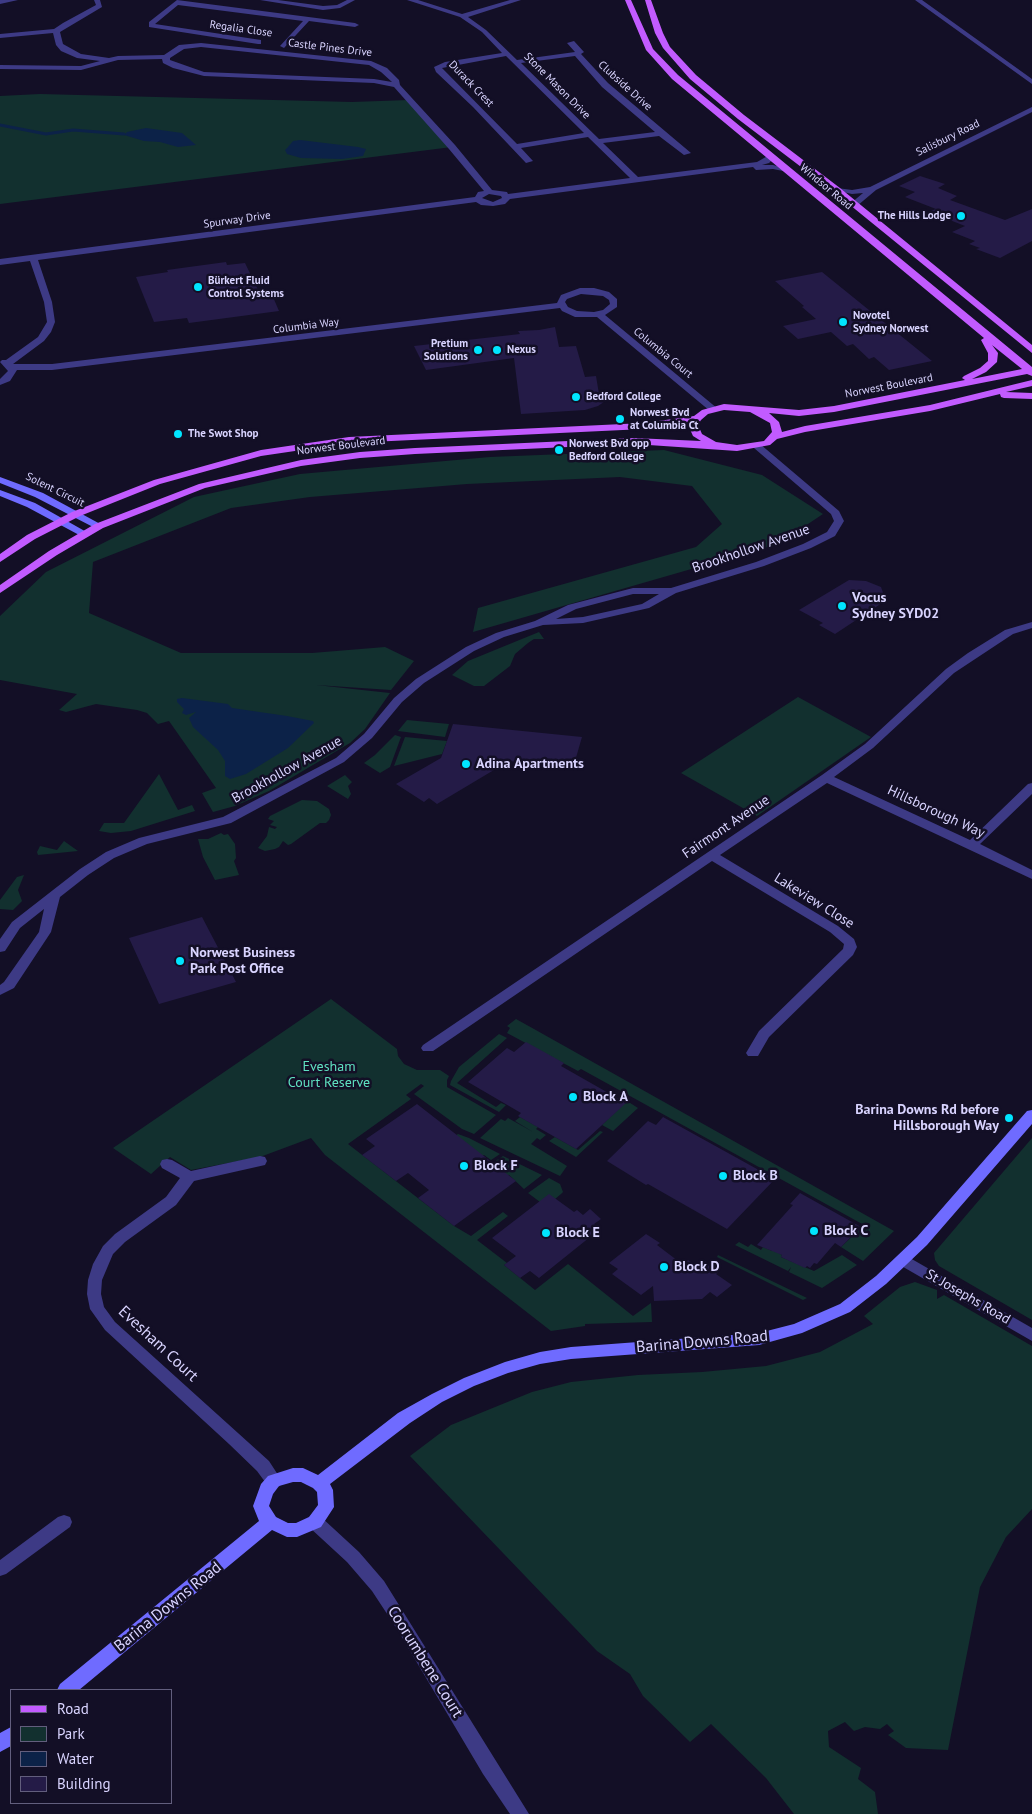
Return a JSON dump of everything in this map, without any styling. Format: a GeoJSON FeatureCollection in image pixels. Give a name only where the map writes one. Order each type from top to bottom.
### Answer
{"type":"FeatureCollection","features":[{"type":"Feature","properties":{"kind":"main road","name":"Windsor Road"},"geometry":{"type":"LineString","coordinates":[[628,0],[650,50],[675,77],[1031,371]]}},
{"type":"Feature","properties":{"kind":"main road","name":"Windsor Road"},"geometry":{"type":"LineString","coordinates":[[648,0],[658,33],[666,48],[680,65],[741,117],[837,190],[1032,350]]}},
{"type":"Feature","properties":{"kind":"main road"},"geometry":{"type":"LineString","coordinates":[[939,389],[975,374],[992,362],[992,349],[973,325]]}},
{"type":"Feature","properties":{"kind":"main road","name":"Norwest Boulevard"},"geometry":{"type":"LineString","coordinates":[[713,409],[739,407],[799,413],[834,409],[1031,371]]}},
{"type":"Feature","properties":{"kind":"main road"},"geometry":{"type":"LineString","coordinates":[[955,403],[1032,383]]}},
{"type":"Feature","properties":{"kind":"main road"},"geometry":{"type":"LineString","coordinates":[[757,446],[766,443],[774,437],[805,429],[1002,396],[1032,396]]}},
{"type":"Feature","properties":{"kind":"main road"},"geometry":{"type":"LineString","coordinates":[[713,409],[697,418],[693,426],[694,431],[703,440],[714,445]]}},
{"type":"Feature","properties":{"kind":"main road"},"geometry":{"type":"LineString","coordinates":[[752,409],[767,416],[774,422],[777,432],[774,437]]}},
{"type":"Feature","properties":{"kind":"main road","name":"Norwest Boulevard"},"geometry":{"type":"LineString","coordinates":[[0,559],[32,537],[76,514],[157,482],[261,453],[305,446],[409,436],[644,426],[697,418]]}},
{"type":"Feature","properties":{"kind":"main road","name":"Norwest Boulevard"},"geometry":{"type":"LineString","coordinates":[[0,590],[53,552],[99,526],[202,486],[262,471],[331,458],[415,451],[634,441],[737,448],[757,446]]}},
{"type":"Feature","properties":{"kind":"street"},"geometry":{"type":"LineString","coordinates":[[0,2],[15,0]]}},
{"type":"Feature","properties":{"kind":"street"},"geometry":{"type":"LineString","coordinates":[[0,36],[56,31],[65,24],[100,6],[97,0]]}},
{"type":"Feature","properties":{"kind":"street"},"geometry":{"type":"LineString","coordinates":[[264,0],[312,7],[338,7],[352,0]]}},
{"type":"Feature","properties":{"kind":"street","name":"Stone Mason Drive"},"geometry":{"type":"LineString","coordinates":[[410,0],[462,16],[484,31],[636,180]]}},
{"type":"Feature","properties":{"kind":"street"},"geometry":{"type":"LineString","coordinates":[[462,16],[518,0]]}},
{"type":"Feature","properties":{"kind":"street"},"geometry":{"type":"LineString","coordinates":[[918,0],[1030,80]]}},
{"type":"Feature","properties":{"kind":"street"},"geometry":{"type":"LineString","coordinates":[[179,2],[355,26]]}},
{"type":"Feature","properties":{"kind":"street","name":"Regalia Close"},"geometry":{"type":"LineString","coordinates":[[179,2],[151,23],[151,26],[284,46],[323,49]]}},
{"type":"Feature","properties":{"kind":"street"},"geometry":{"type":"LineString","coordinates":[[284,46],[312,7]]}},
{"type":"Feature","properties":{"kind":"street"},"geometry":{"type":"LineString","coordinates":[[56,31],[60,45],[64,49],[80,56],[110,60]]}},
{"type":"Feature","properties":{"kind":"street","name":"Clubside Drive"},"geometry":{"type":"LineString","coordinates":[[571,43],[580,52],[577,54],[605,85],[687,153]]}},
{"type":"Feature","properties":{"kind":"street","name":"Castle Pines Drive"},"geometry":{"type":"LineString","coordinates":[[0,67],[73,69],[128,57],[166,57],[182,47],[202,45],[359,61],[380,67],[396,82],[396,85],[452,147],[489,192]]}},
{"type":"Feature","properties":{"kind":"street","name":"Durack Crest"},"geometry":{"type":"LineString","coordinates":[[508,54],[444,64],[438,67],[529,161]]}},
{"type":"Feature","properties":{"kind":"street"},"geometry":{"type":"LineString","coordinates":[[516,62],[577,54]]}},
{"type":"Feature","properties":{"kind":"street"},"geometry":{"type":"LineString","coordinates":[[166,57],[166,61],[176,66],[204,74],[374,81],[396,85]]}},
{"type":"Feature","properties":{"kind":"street","name":"Salisbury Road"},"geometry":{"type":"LineString","coordinates":[[854,204],[874,188],[1032,109]]}},
{"type":"Feature","properties":{"kind":"street"},"geometry":{"type":"LineString","coordinates":[[597,142],[661,133]]}},
{"type":"Feature","properties":{"kind":"street"},"geometry":{"type":"LineString","coordinates":[[515,147],[589,135]]}},
{"type":"Feature","properties":{"kind":"street"},"geometry":{"type":"LineString","coordinates":[[478,200],[481,194],[489,192],[498,192],[506,196],[685,174],[763,163],[771,156]]}},
{"type":"Feature","properties":{"kind":"street"},"geometry":{"type":"LineString","coordinates":[[685,174],[705,174],[767,167],[788,170]]}},
{"type":"Feature","properties":{"kind":"street","name":"Salisbury Road"},"geometry":{"type":"LineString","coordinates":[[837,190],[852,192],[874,188]]}},
{"type":"Feature","properties":{"kind":"street","name":"Spurway Drive"},"geometry":{"type":"LineString","coordinates":[[0,262],[478,200],[488,204],[498,204],[505,201],[506,196]]}},
{"type":"Feature","properties":{"kind":"street"},"geometry":{"type":"LineString","coordinates":[[0,382],[7,366],[41,339],[47,332],[51,322],[48,302],[32,258]]}},
{"type":"Feature","properties":{"kind":"street"},"geometry":{"type":"LineString","coordinates":[[590,291],[602,293],[613,299],[614,305],[609,311],[599,314],[575,314],[565,309],[562,305],[564,298],[575,292],[590,291]]}},
{"type":"Feature","properties":{"kind":"street","name":"Columbia Way"},"geometry":{"type":"LineString","coordinates":[[7,366],[52,367],[562,305]]}},
{"type":"Feature","properties":{"kind":"street","name":"Columbia Court"},"geometry":{"type":"LineString","coordinates":[[599,314],[713,409]]}},
{"type":"Feature","properties":{"kind":"street","name":"Brookhollow Avenue"},"geometry":{"type":"LineString","coordinates":[[539,623],[583,620],[645,606],[672,591],[718,578],[821,540],[837,527],[839,521],[827,504],[757,446]]}},
{"type":"Feature","properties":{"kind":"street","name":"Solent Circuit"},"geometry":{"type":"LineString","coordinates":[[0,480],[39,495],[99,526]]}},
{"type":"Feature","properties":{"kind":"street","name":"Solent Circuit"},"geometry":{"type":"LineString","coordinates":[[0,493],[62,521],[85,534]]}},
{"type":"Feature","properties":{"kind":"street","name":"Brookhollow Avenue"},"geometry":{"type":"LineString","coordinates":[[0,948],[16,924],[96,864],[127,847],[163,835],[227,820],[324,770],[354,750],[398,700],[441,666],[470,649],[500,635],[539,623],[572,607],[633,591],[672,591]]}},
{"type":"Feature","properties":{"kind":"street","name":"Fairmont Avenue"},"geometry":{"type":"LineString","coordinates":[[428,1048],[826,778],[869,746],[950,671],[972,654],[1009,632],[1032,625]]}},
{"type":"Feature","properties":{"kind":"street","name":"Hillsborough Way"},"geometry":{"type":"LineString","coordinates":[[826,778],[972,845],[1032,875]]}},
{"type":"Feature","properties":{"kind":"street"},"geometry":{"type":"LineString","coordinates":[[972,845],[1032,787]]}},
{"type":"Feature","properties":{"kind":"street","name":"Lakeview Close"},"geometry":{"type":"LineString","coordinates":[[710,855],[834,929],[850,942],[851,947],[848,952],[764,1034],[753,1052]]}},
{"type":"Feature","properties":{"kind":"street"},"geometry":{"type":"LineString","coordinates":[[0,991],[9,985],[45,932],[54,896]]}},
{"type":"Feature","properties":{"kind":"street","name":"Barina Downs Road"},"geometry":{"type":"LineString","coordinates":[[319,1483],[404,1418],[437,1398],[469,1382],[505,1368],[540,1358],[571,1353],[759,1339],[797,1329],[845,1308],[903,1260],[1032,1115]]}},
{"type":"Feature","properties":{"kind":"street"},"geometry":{"type":"LineString","coordinates":[[167,1164],[189,1177],[260,1161]]}},
{"type":"Feature","properties":{"kind":"street","name":"Evesham Court"},"geometry":{"type":"LineString","coordinates":[[189,1177],[171,1201],[120,1238],[108,1250],[100,1264],[95,1280],[94,1294],[98,1309],[110,1326],[235,1439],[263,1466],[274,1482]]}},
{"type":"Feature","properties":{"kind":"street","name":"St Josephs Road"},"geometry":{"type":"LineString","coordinates":[[903,1260],[1032,1334]]}},
{"type":"Feature","properties":{"kind":"street"},"geometry":{"type":"LineString","coordinates":[[303,1475],[319,1483],[325,1490],[326,1507],[315,1522],[306,1527],[287,1530],[270,1522],[264,1515],[261,1506],[262,1497],[274,1482],[283,1477],[303,1475]]}},
{"type":"Feature","properties":{"kind":"street"},"geometry":{"type":"LineString","coordinates":[[0,1569],[64,1522]]}},
{"type":"Feature","properties":{"kind":"street","name":"Barina Downs Road"},"geometry":{"type":"LineString","coordinates":[[67,1689],[270,1522]]}},
{"type":"Feature","properties":{"kind":"street","name":"Coorumbene Court"},"geometry":{"type":"LineString","coordinates":[[315,1522],[353,1557],[378,1586],[403,1624],[489,1768],[520,1814]]}},
{"type":"Feature","properties":{"kind":"street"},"geometry":{"type":"LineString","coordinates":[[0,1744],[10,1736]]}},
{"type":"Feature","properties":{"kind":"green space"},"geometry":{"type":"Polygon","coordinates":[[[40,94],[352,102],[409,100],[452,147],[0,204],[0,96],[40,94]]]}},
{"type":"Feature","properties":{"kind":"green space"},"geometry":{"type":"Polygon","coordinates":[[[664,450],[762,475],[823,514],[778,544],[473,632],[478,608],[696,547],[722,524],[692,486],[620,477],[467,484],[310,497],[231,508],[93,562],[89,613],[181,653],[312,653],[385,647],[414,661],[391,690],[316,685],[390,693],[365,729],[350,743],[269,791],[235,806],[213,812],[202,793],[216,788],[169,721],[158,724],[147,713],[96,704],[66,712],[59,710],[77,694],[0,680],[0,616],[46,572],[194,497],[300,474],[490,457],[664,450]]]}},
{"type":"Feature","properties":{"kind":"green space"},"geometry":{"type":"Polygon","coordinates":[[[539,632],[544,639],[534,639],[528,643],[515,654],[510,666],[484,686],[474,686],[452,675],[468,661],[539,632]]]}},
{"type":"Feature","properties":{"kind":"green space"},"geometry":{"type":"Polygon","coordinates":[[[798,697],[871,737],[757,816],[681,773],[798,697]]]}},
{"type":"Feature","properties":{"kind":"green space"},"geometry":{"type":"Polygon","coordinates":[[[407,720],[449,724],[445,737],[398,731],[407,720]]]}},
{"type":"Feature","properties":{"kind":"green space"},"geometry":{"type":"Polygon","coordinates":[[[395,735],[401,737],[390,767],[380,773],[364,763],[375,755],[395,735]]]}},
{"type":"Feature","properties":{"kind":"green space"},"geometry":{"type":"Polygon","coordinates":[[[405,737],[447,741],[442,754],[394,766],[405,737]]]}},
{"type":"Feature","properties":{"kind":"green space"},"geometry":{"type":"Polygon","coordinates":[[[159,774],[178,810],[192,805],[195,811],[131,831],[111,833],[99,831],[104,823],[124,823],[159,774]]]}},
{"type":"Feature","properties":{"kind":"green space"},"geometry":{"type":"Polygon","coordinates":[[[345,775],[352,782],[348,786],[351,794],[348,799],[327,786],[345,775]]]}},
{"type":"Feature","properties":{"kind":"green space"},"geometry":{"type":"Polygon","coordinates":[[[302,800],[317,801],[329,809],[331,815],[329,820],[326,823],[320,823],[291,844],[288,845],[283,841],[275,849],[265,851],[258,848],[267,836],[269,827],[275,829],[277,827],[270,825],[274,821],[268,819],[270,816],[302,800]]]}},
{"type":"Feature","properties":{"kind":"green space"},"geometry":{"type":"Polygon","coordinates":[[[221,833],[224,835],[228,834],[235,844],[236,858],[234,861],[239,875],[215,880],[203,857],[198,839],[208,839],[221,833]]]}},
{"type":"Feature","properties":{"kind":"green space"},"geometry":{"type":"Polygon","coordinates":[[[64,841],[78,851],[38,855],[37,852],[40,846],[57,850],[64,841]]]}},
{"type":"Feature","properties":{"kind":"green space"},"geometry":{"type":"Polygon","coordinates":[[[24,875],[18,890],[22,901],[13,910],[0,909],[0,900],[17,877],[24,875]]]}},
{"type":"Feature","properties":{"kind":"green space","name":"Evesham Court Reserve"},"geometry":{"type":"Polygon","coordinates":[[[331,999],[397,1049],[398,1056],[404,1064],[417,1070],[440,1070],[449,1076],[447,1087],[496,1115],[474,1134],[462,1129],[414,1094],[424,1086],[421,1084],[406,1095],[411,1099],[348,1144],[454,1226],[471,1236],[503,1212],[508,1216],[477,1240],[507,1263],[504,1265],[535,1290],[568,1264],[633,1316],[651,1303],[652,1322],[585,1324],[585,1326],[551,1331],[325,1155],[311,1138],[260,1157],[191,1170],[170,1157],[151,1174],[113,1148],[331,999]]]}},
{"type":"Feature","properties":{"kind":"green space"},"geometry":{"type":"Polygon","coordinates":[[[516,1019],[894,1231],[863,1261],[841,1247],[864,1225],[581,1069],[578,1071],[507,1033],[510,1028],[507,1026],[516,1019]]]}},
{"type":"Feature","properties":{"kind":"green space"},"geometry":{"type":"Polygon","coordinates":[[[499,1034],[507,1038],[457,1083],[496,1107],[501,1103],[506,1105],[499,1112],[450,1085],[459,1067],[499,1034]]]}},
{"type":"Feature","properties":{"kind":"green space"},"geometry":{"type":"Polygon","coordinates":[[[627,1101],[638,1108],[613,1131],[602,1125],[627,1101]]]}},
{"type":"Feature","properties":{"kind":"green space"},"geometry":{"type":"Polygon","coordinates":[[[520,1117],[538,1127],[536,1129],[546,1135],[540,1140],[537,1138],[531,1144],[567,1166],[560,1176],[480,1138],[501,1119],[505,1121],[508,1118],[533,1132],[515,1121],[520,1117]]]}},
{"type":"Feature","properties":{"kind":"green space"},"geometry":{"type":"Polygon","coordinates":[[[600,1131],[603,1132],[576,1157],[549,1141],[555,1137],[578,1150],[600,1131]]]}},
{"type":"Feature","properties":{"kind":"green space"},"geometry":{"type":"Polygon","coordinates":[[[458,1134],[500,1154],[491,1160],[484,1155],[479,1158],[445,1142],[458,1134]]]}},
{"type":"Feature","properties":{"kind":"green space"},"geometry":{"type":"Polygon","coordinates":[[[1032,1138],[1032,1320],[939,1266],[935,1260],[934,1253],[1032,1138]]]}},
{"type":"Feature","properties":{"kind":"green space"},"geometry":{"type":"Polygon","coordinates":[[[503,1156],[542,1175],[524,1189],[509,1175],[496,1167],[498,1165],[494,1162],[503,1156]]]}},
{"type":"Feature","properties":{"kind":"green space"},"geometry":{"type":"Polygon","coordinates":[[[549,1178],[560,1184],[563,1192],[555,1199],[540,1202],[528,1193],[549,1178]]]}},
{"type":"Feature","properties":{"kind":"green space"},"geometry":{"type":"Polygon","coordinates":[[[739,1242],[748,1247],[751,1244],[761,1250],[763,1247],[774,1250],[782,1255],[781,1257],[814,1271],[842,1255],[857,1265],[822,1288],[789,1272],[791,1267],[788,1271],[735,1245],[739,1242]]]}},
{"type":"Feature","properties":{"kind":"green space"},"geometry":{"type":"Polygon","coordinates":[[[718,1255],[807,1298],[803,1300],[717,1257],[718,1255]]]}},
{"type":"Feature","properties":{"kind":"green space"},"geometry":{"type":"Polygon","coordinates":[[[915,1282],[937,1290],[937,1299],[944,1295],[1032,1346],[1032,1509],[1006,1537],[980,1587],[948,1750],[906,1748],[888,1735],[894,1731],[887,1724],[880,1729],[865,1727],[854,1731],[845,1722],[828,1731],[829,1747],[861,1768],[858,1779],[875,1792],[878,1814],[794,1814],[766,1778],[711,1724],[690,1742],[643,1696],[630,1674],[597,1651],[410,1456],[451,1425],[532,1392],[571,1382],[766,1366],[820,1352],[873,1324],[864,1316],[900,1287],[915,1282]]]}},
{"type":"Feature","properties":{"kind":"water"},"geometry":{"type":"Polygon","coordinates":[[[146,128],[182,133],[196,145],[178,147],[160,142],[144,141],[124,135],[127,132],[146,128]]]}},
{"type":"Feature","properties":{"kind":"water"},"geometry":{"type":"Polygon","coordinates":[[[300,140],[366,149],[363,156],[342,159],[301,158],[287,154],[285,150],[293,141],[300,140]]]}},
{"type":"Feature","properties":{"kind":"water"},"geometry":{"type":"Polygon","coordinates":[[[177,699],[228,704],[232,708],[287,716],[313,721],[314,723],[288,748],[246,774],[230,779],[225,776],[225,761],[218,750],[193,727],[189,718],[196,712],[186,715],[182,713],[184,709],[177,702],[177,699]]]}},
{"type":"Feature","properties":{"kind":"building","name":"The Hills Lodge"},"geometry":{"type":"Polygon","coordinates":[[[920,176],[945,184],[938,188],[957,196],[950,200],[1005,220],[1032,209],[1032,241],[1000,258],[976,249],[980,248],[969,244],[975,241],[952,232],[965,226],[932,213],[934,212],[931,211],[936,209],[905,197],[915,192],[899,186],[920,176]]]}},
{"type":"Feature","properties":{"kind":"building","name":"Bürkert Fluid Control Systems"},"geometry":{"type":"Polygon","coordinates":[[[226,262],[227,265],[245,263],[262,298],[273,297],[279,311],[189,323],[187,318],[154,322],[136,277],[168,272],[167,270],[226,262]]]}},
{"type":"Feature","properties":{"kind":"building","name":"Novotel Sydney Norwest"},"geometry":{"type":"Polygon","coordinates":[[[822,272],[932,361],[889,370],[874,357],[869,359],[853,344],[847,346],[831,332],[798,339],[783,326],[816,319],[775,281],[822,272]]]}},
{"type":"Feature","properties":{"kind":"building"},"geometry":{"type":"Polygon","coordinates":[[[555,327],[559,347],[576,346],[585,377],[596,376],[599,394],[617,393],[598,406],[585,410],[521,414],[514,358],[426,370],[414,346],[520,334],[518,331],[555,327]]]}},
{"type":"Feature","properties":{"kind":"building","name":"Vocus Sydney SYD02"},"geometry":{"type":"Polygon","coordinates":[[[849,580],[866,581],[881,587],[885,598],[882,603],[835,634],[819,625],[823,623],[799,610],[849,580]]]}},
{"type":"Feature","properties":{"kind":"building","name":"Adina Apartments"},"geometry":{"type":"Polygon","coordinates":[[[453,724],[582,737],[573,768],[509,761],[437,804],[429,798],[424,802],[396,784],[441,758],[453,724]]]}},
{"type":"Feature","properties":{"kind":"building","name":"Norwest Business Park Post Office"},"geometry":{"type":"Polygon","coordinates":[[[202,917],[236,982],[159,1004],[129,938],[202,917]]]}},
{"type":"Feature","properties":{"kind":"building","name":"Block A"},"geometry":{"type":"Polygon","coordinates":[[[526,1042],[564,1063],[561,1066],[626,1103],[576,1149],[518,1116],[521,1113],[468,1082],[507,1048],[514,1052],[526,1042]]]}},
{"type":"Feature","properties":{"kind":"building","name":"Block F"},"geometry":{"type":"Polygon","coordinates":[[[417,1104],[516,1181],[454,1226],[418,1198],[429,1190],[408,1173],[396,1181],[362,1155],[375,1146],[366,1139],[417,1104]]]}},
{"type":"Feature","properties":{"kind":"building","name":"Block B"},"geometry":{"type":"Polygon","coordinates":[[[663,1117],[775,1179],[727,1229],[648,1184],[646,1185],[607,1161],[648,1121],[656,1125],[663,1117]]]}},
{"type":"Feature","properties":{"kind":"building","name":"Block C"},"geometry":{"type":"Polygon","coordinates":[[[800,1193],[861,1227],[841,1247],[835,1243],[817,1264],[814,1263],[810,1268],[807,1266],[805,1268],[781,1257],[782,1255],[757,1245],[793,1205],[790,1204],[800,1193]]]}},
{"type":"Feature","properties":{"kind":"building","name":"Block E"},"geometry":{"type":"Polygon","coordinates":[[[549,1194],[574,1212],[577,1210],[583,1215],[590,1209],[601,1219],[594,1224],[600,1229],[539,1278],[530,1271],[520,1278],[504,1265],[516,1256],[492,1238],[549,1194]]]}},
{"type":"Feature","properties":{"kind":"building","name":"Block D"},"geometry":{"type":"Polygon","coordinates":[[[646,1234],[660,1243],[657,1245],[682,1264],[688,1260],[694,1264],[702,1259],[719,1271],[716,1274],[732,1285],[717,1297],[710,1292],[702,1299],[654,1301],[653,1286],[641,1295],[612,1274],[618,1269],[609,1263],[646,1234]]]}},
{"type":"Feature","properties":{"kind":"waterway"},"geometry":{"type":"LineString","coordinates":[[0,125],[46,134],[73,130],[124,134]]}},
{"type":"Feature","properties":{"kind":"place","name":"The Hills Lodge"},"geometry":{"type":"Point","coordinates":[961,216]}},
{"type":"Feature","properties":{"kind":"place","name":"Bürkert Fluid Control Systems"},"geometry":{"type":"Point","coordinates":[198,287]}},
{"type":"Feature","properties":{"kind":"place","name":"Novotel Sydney Norwest"},"geometry":{"type":"Point","coordinates":[843,322]}},
{"type":"Feature","properties":{"kind":"place","name":"Pretium Solutions"},"geometry":{"type":"Point","coordinates":[478,350]}},
{"type":"Feature","properties":{"kind":"place","name":"Nexus"},"geometry":{"type":"Point","coordinates":[497,350]}},
{"type":"Feature","properties":{"kind":"place","name":"Bedford College"},"geometry":{"type":"Point","coordinates":[576,397]}},
{"type":"Feature","properties":{"kind":"place","name":"Norwest Bvd at Columbia Ct"},"geometry":{"type":"Point","coordinates":[620,419]}},
{"type":"Feature","properties":{"kind":"place","name":"The Swot Shop"},"geometry":{"type":"Point","coordinates":[178,434]}},
{"type":"Feature","properties":{"kind":"place","name":"Norwest Bvd opp Bedford College"},"geometry":{"type":"Point","coordinates":[559,450]}},
{"type":"Feature","properties":{"kind":"place","name":"Vocus Sydney SYD02"},"geometry":{"type":"Point","coordinates":[842,606]}},
{"type":"Feature","properties":{"kind":"place","name":"Adina Apartments"},"geometry":{"type":"Point","coordinates":[466,764]}},
{"type":"Feature","properties":{"kind":"place","name":"Norwest Business Park Post Office"},"geometry":{"type":"Point","coordinates":[180,961]}},
{"type":"Feature","properties":{"kind":"place","name":"Block A"},"geometry":{"type":"Point","coordinates":[573,1097]}},
{"type":"Feature","properties":{"kind":"place","name":"Barina Downs Rd before Hillsborough Way"},"geometry":{"type":"Point","coordinates":[1009,1118]}},
{"type":"Feature","properties":{"kind":"place","name":"Block F"},"geometry":{"type":"Point","coordinates":[464,1166]}},
{"type":"Feature","properties":{"kind":"place","name":"Block B"},"geometry":{"type":"Point","coordinates":[723,1176]}},
{"type":"Feature","properties":{"kind":"place","name":"Block C"},"geometry":{"type":"Point","coordinates":[814,1231]}},
{"type":"Feature","properties":{"kind":"place","name":"Block E"},"geometry":{"type":"Point","coordinates":[546,1233]}},
{"type":"Feature","properties":{"kind":"place","name":"Block D"},"geometry":{"type":"Point","coordinates":[664,1267]}}]}
